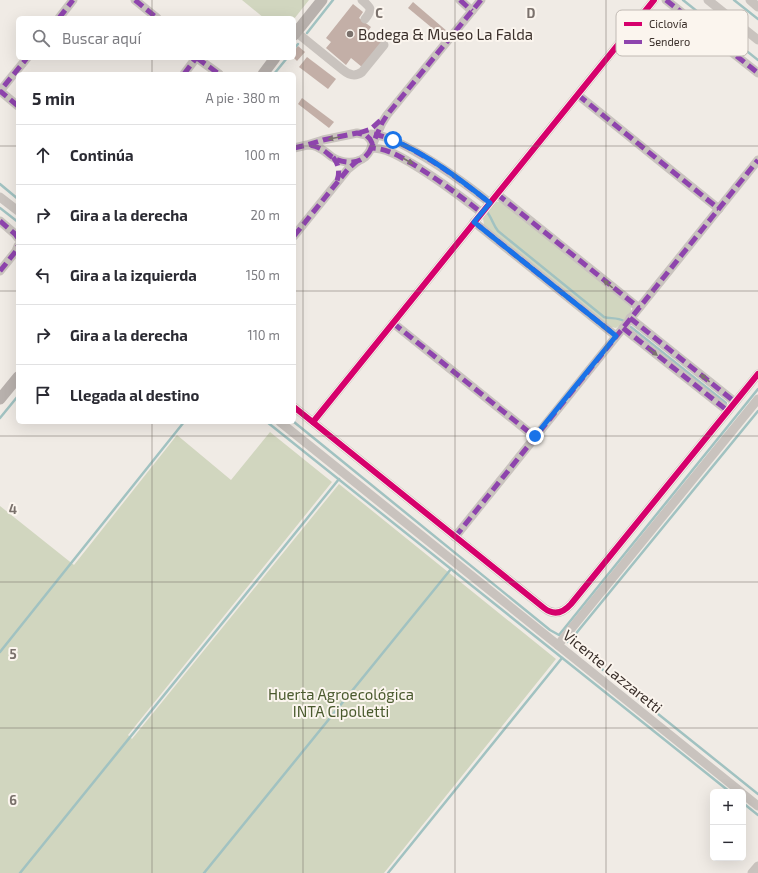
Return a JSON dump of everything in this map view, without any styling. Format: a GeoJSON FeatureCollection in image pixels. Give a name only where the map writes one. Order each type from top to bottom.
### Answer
{"type":"FeatureCollection","features":[{"type":"Feature","properties":{"kind":"main road"},"geometry":{"type":"LineString","coordinates":[[296,33],[322,0]]}},
{"type":"Feature","properties":{"kind":"main road"},"geometry":{"type":"LineString","coordinates":[[265,72],[274,60]]}},
{"type":"Feature","properties":{"kind":"main road"},"geometry":{"type":"LineString","coordinates":[[0,399],[16,379]]}},
{"type":"Feature","properties":{"kind":"street"},"geometry":{"type":"LineString","coordinates":[[61,16],[73,0]]}},
{"type":"Feature","properties":{"kind":"street"},"geometry":{"type":"LineString","coordinates":[[135,0],[155,16]]}},
{"type":"Feature","properties":{"kind":"street"},"geometry":{"type":"LineString","coordinates":[[362,0],[369,6],[370,10],[365,19]]}},
{"type":"Feature","properties":{"kind":"street"},"geometry":{"type":"LineString","coordinates":[[460,0],[472,11]]}},
{"type":"Feature","properties":{"kind":"street"},"geometry":{"type":"LineString","coordinates":[[360,134],[378,124],[389,112],[481,0]]}},
{"type":"Feature","properties":{"kind":"street"},"geometry":{"type":"LineString","coordinates":[[646,10],[654,0]]}},
{"type":"Feature","properties":{"kind":"street"},"geometry":{"type":"LineString","coordinates":[[666,0],[678,10]]}},
{"type":"Feature","properties":{"kind":"street"},"geometry":{"type":"LineString","coordinates":[[750,0],[758,7]]}},
{"type":"Feature","properties":{"kind":"street"},"geometry":{"type":"LineString","coordinates":[[712,1],[723,10]]}},
{"type":"Feature","properties":{"kind":"street"},"geometry":{"type":"LineString","coordinates":[[748,32],[758,40]]}},
{"type":"Feature","properties":{"kind":"street"},"geometry":{"type":"LineString","coordinates":[[296,35],[345,72],[353,75],[362,72],[384,45]]}},
{"type":"Feature","properties":{"kind":"street"},"geometry":{"type":"LineString","coordinates":[[313,422],[616,48]]}},
{"type":"Feature","properties":{"kind":"street"},"geometry":{"type":"LineString","coordinates":[[736,56],[758,74]]}},
{"type":"Feature","properties":{"kind":"street"},"geometry":{"type":"LineString","coordinates":[[16,104],[0,91],[25,60]]}},
{"type":"Feature","properties":{"kind":"street"},"geometry":{"type":"LineString","coordinates":[[186,72],[195,60]]}},
{"type":"Feature","properties":{"kind":"street"},"geometry":{"type":"LineString","coordinates":[[201,60],[217,72]]}},
{"type":"Feature","properties":{"kind":"street"},"geometry":{"type":"LineString","coordinates":[[578,95],[719,209]]}},
{"type":"Feature","properties":{"kind":"street"},"geometry":{"type":"LineString","coordinates":[[296,234],[348,169],[367,155],[382,122],[389,112]]}},
{"type":"Feature","properties":{"kind":"street"},"geometry":{"type":"LineString","coordinates":[[360,134],[368,137],[372,141],[371,148]]}},
{"type":"Feature","properties":{"kind":"street"},"geometry":{"type":"LineString","coordinates":[[296,148],[323,140],[360,134],[377,135],[399,143],[430,160],[460,180],[490,203]]}},
{"type":"Feature","properties":{"kind":"street"},"geometry":{"type":"LineString","coordinates":[[307,145],[321,148],[333,157],[344,162],[354,162],[359,160]]}},
{"type":"Feature","properties":{"kind":"street"},"geometry":{"type":"LineString","coordinates":[[371,148],[390,152],[419,168],[453,190],[482,213]]}},
{"type":"Feature","properties":{"kind":"street"},"geometry":{"type":"LineString","coordinates":[[333,157],[339,168],[338,178],[334,187]]}},
{"type":"Feature","properties":{"kind":"street"},"geometry":{"type":"LineString","coordinates":[[455,537],[758,160]]}},
{"type":"Feature","properties":{"kind":"street"},"geometry":{"type":"LineString","coordinates":[[497,194],[639,308]]}},
{"type":"Feature","properties":{"kind":"street"},"geometry":{"type":"LineString","coordinates":[[0,197],[16,209]]}},
{"type":"Feature","properties":{"kind":"street"},"geometry":{"type":"LineString","coordinates":[[0,221],[16,235]]}},
{"type":"Feature","properties":{"kind":"street"},"geometry":{"type":"LineString","coordinates":[[474,222],[616,336]]}},
{"type":"Feature","properties":{"kind":"street"},"geometry":{"type":"LineString","coordinates":[[0,271],[16,251]]}},
{"type":"Feature","properties":{"kind":"street"},"geometry":{"type":"LineString","coordinates":[[630,318],[735,402]]}},
{"type":"Feature","properties":{"kind":"street"},"geometry":{"type":"LineString","coordinates":[[393,323],[535,436]]}},
{"type":"Feature","properties":{"kind":"street"},"geometry":{"type":"LineString","coordinates":[[623,328],[728,412]]}},
{"type":"Feature","properties":{"kind":"street"},"geometry":{"type":"LineString","coordinates":[[296,409],[544,608],[554,613],[562,612],[571,604],[758,374]]}},
{"type":"Feature","properties":{"kind":"street"},"geometry":{"type":"LineString","coordinates":[[558,645],[758,399]]}},
{"type":"Feature","properties":{"kind":"street","name":"Vicente Lazzaretti"},"geometry":{"type":"LineString","coordinates":[[282,424],[737,789]]}},
{"type":"Feature","properties":{"kind":"street"},"geometry":{"type":"LineString","coordinates":[[746,796],[758,806]]}},
{"type":"Feature","properties":{"kind":"street"},"geometry":{"type":"LineString","coordinates":[[752,873],[758,866]]}},
{"type":"Feature","properties":{"kind":"green space"},"geometry":{"type":"Polygon","coordinates":[[[242,0],[309,0],[296,16],[262,16],[242,0]]]}},
{"type":"Feature","properties":{"kind":"green space"},"geometry":{"type":"Polygon","coordinates":[[[501,201],[631,307],[631,312],[620,325],[616,328],[611,327],[484,225],[483,218],[496,202],[501,201]]]}},
{"type":"Feature","properties":{"kind":"green space","name":"Huerta Agroecológica INTA Cipolletti"},"geometry":{"type":"Polygon","coordinates":[[[270,432],[332,482],[128,735],[132,739],[339,484],[556,659],[384,873],[0,873],[0,506],[74,565],[177,435],[231,480],[270,432]]]}},
{"type":"Feature","properties":{"kind":"building"},"geometry":{"type":"Polygon","coordinates":[[[413,2],[448,32],[443,37],[408,8],[413,2]]]}},
{"type":"Feature","properties":{"kind":"building","name":"Bodega & Museo La Falda"},"geometry":{"type":"Polygon","coordinates":[[[353,4],[363,12],[359,18],[371,27],[368,31],[382,43],[362,67],[351,58],[346,65],[326,48],[331,42],[326,38],[353,4]]]}},
{"type":"Feature","properties":{"kind":"building"},"geometry":{"type":"Polygon","coordinates":[[[298,46],[305,52],[297,61],[296,60],[296,48],[298,46]]]}},
{"type":"Feature","properties":{"kind":"building"},"geometry":{"type":"Polygon","coordinates":[[[307,57],[336,79],[328,89],[299,67],[307,57]]]}},
{"type":"Feature","properties":{"kind":"building"},"geometry":{"type":"Polygon","coordinates":[[[302,98],[334,122],[329,128],[298,104],[302,98]]]}},
{"type":"Feature","properties":{"kind":"waterway"},"geometry":{"type":"LineString","coordinates":[[307,33],[333,0]]}},
{"type":"Feature","properties":{"kind":"waterway"},"geometry":{"type":"LineString","coordinates":[[683,0],[696,10]]}},
{"type":"Feature","properties":{"kind":"waterway"},"geometry":{"type":"LineString","coordinates":[[734,0],[747,10]]}},
{"type":"Feature","properties":{"kind":"waterway"},"geometry":{"type":"LineString","coordinates":[[748,11],[758,19]]}},
{"type":"Feature","properties":{"kind":"waterway"},"geometry":{"type":"LineString","coordinates":[[748,52],[758,60]]}},
{"type":"Feature","properties":{"kind":"waterway"},"geometry":{"type":"LineString","coordinates":[[276,72],[285,60]]}},
{"type":"Feature","properties":{"kind":"waterway"},"geometry":{"type":"LineString","coordinates":[[0,184],[16,197]]}},
{"type":"Feature","properties":{"kind":"waterway"},"geometry":{"type":"LineString","coordinates":[[0,208],[16,220]]}},
{"type":"Feature","properties":{"kind":"waterway"},"geometry":{"type":"LineString","coordinates":[[487,212],[498,231],[604,317],[624,321]]}},
{"type":"Feature","properties":{"kind":"waterway"},"geometry":{"type":"LineString","coordinates":[[631,327],[726,403]]}},
{"type":"Feature","properties":{"kind":"waterway"},"geometry":{"type":"LineString","coordinates":[[296,424],[550,630],[559,635],[758,389]]}},
{"type":"Feature","properties":{"kind":"waterway"},"geometry":{"type":"LineString","coordinates":[[0,418],[16,398]]}},
{"type":"Feature","properties":{"kind":"waterway"},"geometry":{"type":"LineString","coordinates":[[569,642],[758,411]]}},
{"type":"Feature","properties":{"kind":"waterway"},"geometry":{"type":"LineString","coordinates":[[0,652],[182,424]]}},
{"type":"Feature","properties":{"kind":"waterway"},"geometry":{"type":"LineString","coordinates":[[270,424],[726,789]]}},
{"type":"Feature","properties":{"kind":"waterway"},"geometry":{"type":"LineString","coordinates":[[20,873],[339,479]]}},
{"type":"Feature","properties":{"kind":"waterway"},"geometry":{"type":"LineString","coordinates":[[204,873],[451,569]]}},
{"type":"Feature","properties":{"kind":"waterway"},"geometry":{"type":"LineString","coordinates":[[567,641],[758,794]]}},
{"type":"Feature","properties":{"kind":"waterway"},"geometry":{"type":"LineString","coordinates":[[388,873],[562,658]]}},
{"type":"Feature","properties":{"kind":"waterway"},"geometry":{"type":"LineString","coordinates":[[746,805],[758,815]]}},
{"type":"Feature","properties":{"kind":"marked path"},"geometry":{"type":"LineString","coordinates":[[61,16],[73,0]]}},
{"type":"Feature","properties":{"kind":"marked path"},"geometry":{"type":"LineString","coordinates":[[135,0],[155,16]]}},
{"type":"Feature","properties":{"kind":"marked path"},"geometry":{"type":"LineString","coordinates":[[460,0],[472,11]]}},
{"type":"Feature","properties":{"kind":"marked path"},"geometry":{"type":"LineString","coordinates":[[481,0],[387,115],[371,148],[387,151],[411,163],[482,213]]}},
{"type":"Feature","properties":{"kind":"marked path"},"geometry":{"type":"LineString","coordinates":[[666,0],[679,10]]}},
{"type":"Feature","properties":{"kind":"marked path"},"geometry":{"type":"LineString","coordinates":[[737,56],[758,73]]}},
{"type":"Feature","properties":{"kind":"marked path"},"geometry":{"type":"LineString","coordinates":[[16,104],[0,91],[25,60]]}},
{"type":"Feature","properties":{"kind":"marked path"},"geometry":{"type":"LineString","coordinates":[[186,72],[194,60]]}},
{"type":"Feature","properties":{"kind":"marked path"},"geometry":{"type":"LineString","coordinates":[[200,60],[216,72]]}},
{"type":"Feature","properties":{"kind":"marked path"},"geometry":{"type":"LineString","coordinates":[[578,95],[719,209]]}},
{"type":"Feature","properties":{"kind":"marked path"},"geometry":{"type":"LineString","coordinates":[[359,133],[371,129],[382,119]]}},
{"type":"Feature","properties":{"kind":"marked path"},"geometry":{"type":"LineString","coordinates":[[357,133],[366,135],[372,143],[370,151],[365,157],[361,160],[353,162],[344,162],[332,157],[323,150],[312,145],[307,145],[357,133]]}},
{"type":"Feature","properties":{"kind":"marked path"},"geometry":{"type":"LineString","coordinates":[[374,134],[398,143],[422,155],[490,203]]}},
{"type":"Feature","properties":{"kind":"marked path"},"geometry":{"type":"LineString","coordinates":[[296,148],[307,145]]}},
{"type":"Feature","properties":{"kind":"marked path"},"geometry":{"type":"LineString","coordinates":[[333,157],[337,163],[337,181]]}},
{"type":"Feature","properties":{"kind":"marked path"},"geometry":{"type":"LineString","coordinates":[[455,537],[758,160]]}},
{"type":"Feature","properties":{"kind":"marked path"},"geometry":{"type":"LineString","coordinates":[[296,234],[348,169],[357,161]]}},
{"type":"Feature","properties":{"kind":"marked path"},"geometry":{"type":"LineString","coordinates":[[497,194],[639,308]]}},
{"type":"Feature","properties":{"kind":"marked path"},"geometry":{"type":"LineString","coordinates":[[0,221],[16,235]]}},
{"type":"Feature","properties":{"kind":"marked path"},"geometry":{"type":"LineString","coordinates":[[474,222],[616,336]]}},
{"type":"Feature","properties":{"kind":"marked path"},"geometry":{"type":"LineString","coordinates":[[0,271],[16,251]]}},
{"type":"Feature","properties":{"kind":"marked path"},"geometry":{"type":"LineString","coordinates":[[630,318],[735,402]]}},
{"type":"Feature","properties":{"kind":"marked path"},"geometry":{"type":"LineString","coordinates":[[393,323],[535,437]]}},
{"type":"Feature","properties":{"kind":"marked path"},"geometry":{"type":"LineString","coordinates":[[623,328],[728,411]]}},
{"type":"Feature","properties":{"kind":"cycle path"},"geometry":{"type":"LineString","coordinates":[[646,10],[654,0]]}},
{"type":"Feature","properties":{"kind":"cycle path"},"geometry":{"type":"LineString","coordinates":[[313,422],[616,47]]}},
{"type":"Feature","properties":{"kind":"cycle path"},"geometry":{"type":"LineString","coordinates":[[296,409],[544,608],[555,613],[565,610],[571,604],[758,374]]}},
{"type":"Feature","properties":{"kind":"place","name":"Bodega & Museo La Falda"},"geometry":{"type":"Point","coordinates":[350,34]}},
{"type":"Feature","properties":{"kind":"route"},"geometry":{"type":"LineString","coordinates":[[393,140],[406,146],[464,182],[490,203],[474,222],[616,336],[535,436]]}}]}
